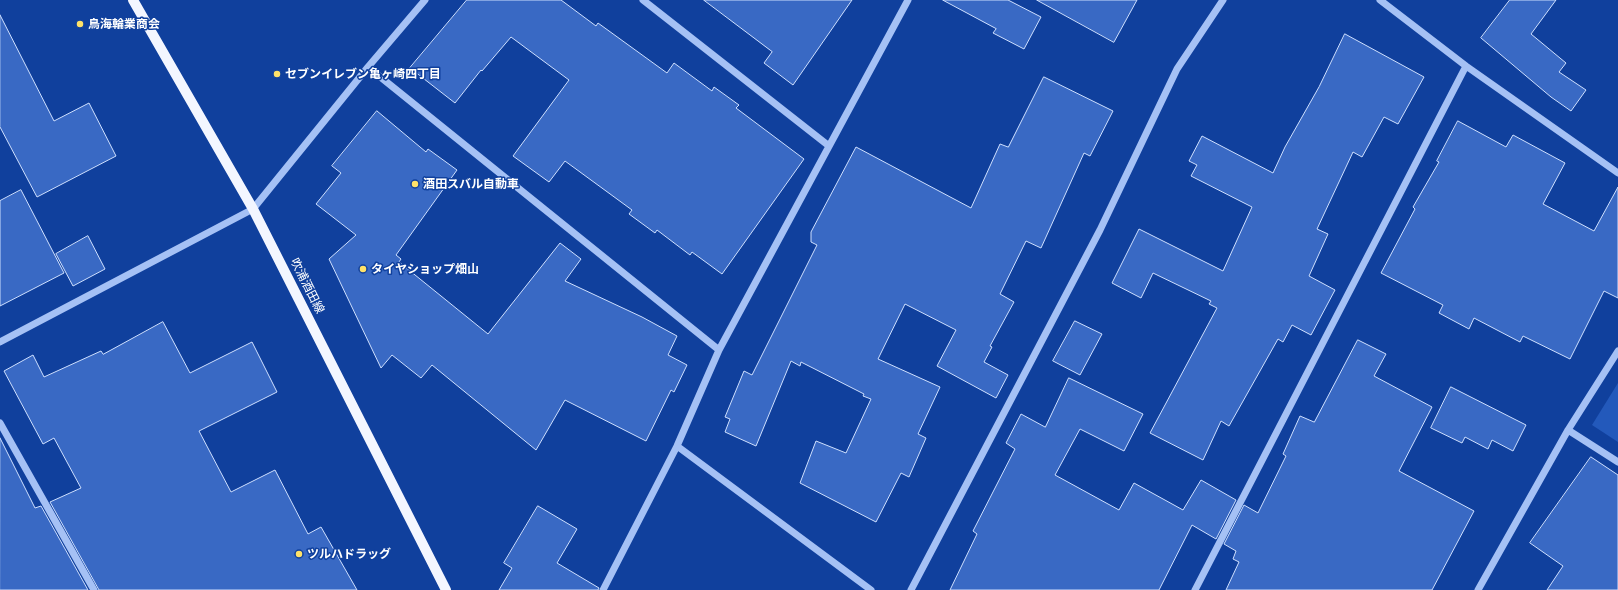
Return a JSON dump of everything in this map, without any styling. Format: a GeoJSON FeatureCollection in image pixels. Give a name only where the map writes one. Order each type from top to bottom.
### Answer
{"type":"FeatureCollection","features":[{"type":"Feature","properties":{"kind":"main road","name":"吹浦酒田線"},"geometry":{"type":"LineString","coordinates":[[133,0],[253,209],[446,590]]}},
{"type":"Feature","properties":{"kind":"street"},"geometry":{"type":"LineString","coordinates":[[0,342],[253,209],[368,67],[425,0]]}},
{"type":"Feature","properties":{"kind":"street"},"geometry":{"type":"LineString","coordinates":[[643,0],[829,146]]}},
{"type":"Feature","properties":{"kind":"street"},"geometry":{"type":"LineString","coordinates":[[603,590],[677,446],[719,350],[908,0]]}},
{"type":"Feature","properties":{"kind":"street"},"geometry":{"type":"LineString","coordinates":[[911,590],[1100,230],[1177,69],[1223,0]]}},
{"type":"Feature","properties":{"kind":"street"},"geometry":{"type":"LineString","coordinates":[[1380,0],[1466,66],[1618,173]]}},
{"type":"Feature","properties":{"kind":"street"},"geometry":{"type":"LineString","coordinates":[[1194,590],[1466,66]]}},
{"type":"Feature","properties":{"kind":"street"},"geometry":{"type":"LineString","coordinates":[[368,67],[719,350]]}},
{"type":"Feature","properties":{"kind":"street"},"geometry":{"type":"LineString","coordinates":[[1478,590],[1568,430],[1618,351]]}},
{"type":"Feature","properties":{"kind":"street"},"geometry":{"type":"LineString","coordinates":[[0,423],[94,590]]}},
{"type":"Feature","properties":{"kind":"street"},"geometry":{"type":"LineString","coordinates":[[1568,430],[1618,462]]}},
{"type":"Feature","properties":{"kind":"street"},"geometry":{"type":"LineString","coordinates":[[677,446],[871,590]]}},
{"type":"Feature","properties":{"kind":"shaded area"},"geometry":{"type":"Polygon","coordinates":[[[1618,383],[1618,442],[1592,425],[1618,383]]]}},
{"type":"Feature","properties":{"kind":"building"},"geometry":{"type":"Polygon","coordinates":[[[467,0],[561,0],[596,26],[598,23],[667,73],[674,63],[712,91],[714,87],[739,105],[736,108],[804,159],[722,274],[692,252],[690,255],[657,230],[655,233],[629,214],[632,210],[565,161],[549,182],[513,156],[569,80],[511,37],[482,71],[481,70],[455,103],[410,68],[467,0]]]}},
{"type":"Feature","properties":{"kind":"building"},"geometry":{"type":"Polygon","coordinates":[[[704,0],[852,0],[793,85],[764,63],[772,52],[704,0]]]}},
{"type":"Feature","properties":{"kind":"building"},"geometry":{"type":"Polygon","coordinates":[[[943,0],[1008,0],[1041,17],[1024,49],[993,33],[996,29],[943,0]]]}},
{"type":"Feature","properties":{"kind":"building"},"geometry":{"type":"Polygon","coordinates":[[[1037,0],[1137,0],[1114,42],[1037,0]]]}},
{"type":"Feature","properties":{"kind":"building"},"geometry":{"type":"Polygon","coordinates":[[[1510,0],[1556,0],[1531,34],[1566,63],[1559,72],[1586,90],[1571,111],[1551,97],[1481,38],[1510,0]]]}},
{"type":"Feature","properties":{"kind":"building"},"geometry":{"type":"Polygon","coordinates":[[[0,15],[54,121],[89,103],[116,156],[37,197],[0,127],[0,15]]]}},
{"type":"Feature","properties":{"kind":"building"},"geometry":{"type":"Polygon","coordinates":[[[1345,34],[1424,77],[1398,124],[1384,117],[1362,157],[1353,152],[1317,229],[1328,234],[1309,276],[1335,290],[1311,335],[1292,325],[1283,342],[1278,339],[1229,426],[1221,421],[1203,460],[1150,433],[1217,308],[1209,304],[1211,301],[1153,273],[1141,298],[1112,283],[1139,229],[1223,271],[1252,207],[1191,176],[1197,165],[1189,161],[1202,136],[1273,173],[1285,147],[1319,87],[1345,34]]]}},
{"type":"Feature","properties":{"kind":"building"},"geometry":{"type":"Polygon","coordinates":[[[1044,77],[1113,111],[1090,156],[1084,153],[1041,248],[1026,241],[1000,294],[1014,302],[990,346],[992,347],[984,362],[1008,375],[996,398],[937,366],[956,330],[905,304],[878,359],[940,387],[918,434],[926,438],[909,477],[901,473],[876,522],[800,483],[816,441],[846,453],[871,399],[863,396],[864,394],[801,362],[800,366],[791,361],[756,446],[725,432],[730,419],[725,417],[744,371],[752,375],[817,245],[811,242],[811,232],[856,147],[971,208],[1000,144],[1008,147],[1044,77]]]}},
{"type":"Feature","properties":{"kind":"building"},"geometry":{"type":"Polygon","coordinates":[[[377,111],[426,152],[428,149],[457,170],[396,255],[401,259],[399,262],[488,334],[560,243],[581,259],[565,281],[642,317],[677,336],[668,355],[687,365],[674,392],[671,390],[646,441],[565,400],[536,450],[432,365],[421,378],[392,355],[381,368],[329,259],[356,235],[316,204],[341,173],[332,166],[377,111]]]}},
{"type":"Feature","properties":{"kind":"building"},"geometry":{"type":"Polygon","coordinates":[[[1458,121],[1506,147],[1513,135],[1565,163],[1543,204],[1594,231],[1618,187],[1618,298],[1604,291],[1570,359],[1523,336],[1520,342],[1474,318],[1469,329],[1439,313],[1443,305],[1381,273],[1415,209],[1413,207],[1439,162],[1437,161],[1458,121]]]}},
{"type":"Feature","properties":{"kind":"building"},"geometry":{"type":"Polygon","coordinates":[[[21,190],[64,273],[0,306],[0,201],[21,190]]]}},
{"type":"Feature","properties":{"kind":"building"},"geometry":{"type":"Polygon","coordinates":[[[88,236],[105,269],[73,286],[56,254],[88,236]]]}},
{"type":"Feature","properties":{"kind":"building"},"geometry":{"type":"Polygon","coordinates":[[[1075,321],[1102,334],[1080,375],[1053,361],[1075,321]]]}},
{"type":"Feature","properties":{"kind":"building"},"geometry":{"type":"Polygon","coordinates":[[[163,322],[190,373],[252,342],[277,392],[199,431],[231,492],[275,470],[308,534],[321,527],[357,590],[99,590],[50,502],[81,488],[54,438],[43,444],[4,371],[33,355],[44,377],[101,351],[103,354],[163,322]]]}},
{"type":"Feature","properties":{"kind":"building"},"geometry":{"type":"Polygon","coordinates":[[[1358,340],[1386,354],[1374,376],[1432,407],[1399,471],[1474,511],[1432,590],[1226,590],[1239,562],[1233,559],[1236,551],[1224,544],[1244,505],[1258,513],[1286,456],[1283,454],[1300,416],[1314,422],[1358,340]]]}},
{"type":"Feature","properties":{"kind":"building"},"geometry":{"type":"Polygon","coordinates":[[[1069,378],[1143,414],[1124,451],[1080,429],[1055,475],[1119,510],[1134,483],[1183,510],[1201,480],[1236,500],[1216,539],[1192,525],[1159,590],[950,590],[977,534],[973,531],[1015,449],[1006,443],[1021,414],[1045,427],[1069,378]]]}},
{"type":"Feature","properties":{"kind":"building"},"geometry":{"type":"Polygon","coordinates":[[[1451,387],[1526,425],[1513,451],[1492,440],[1488,449],[1465,437],[1462,443],[1431,428],[1451,387]]]}},
{"type":"Feature","properties":{"kind":"building"},"geometry":{"type":"Polygon","coordinates":[[[0,438],[35,508],[41,506],[88,590],[0,590],[0,438]]]}},
{"type":"Feature","properties":{"kind":"building"},"geometry":{"type":"Polygon","coordinates":[[[1591,457],[1618,475],[1618,590],[1547,590],[1563,566],[1530,543],[1591,457]]]}},
{"type":"Feature","properties":{"kind":"building"},"geometry":{"type":"Polygon","coordinates":[[[538,506],[577,529],[557,563],[599,588],[598,590],[499,590],[512,568],[504,563],[538,506]]]}},
{"type":"Feature","properties":{"kind":"place","name":"鳥海輪業商会"},"geometry":{"type":"Point","coordinates":[80,24]}},
{"type":"Feature","properties":{"kind":"place","name":"セブンイレブン亀ヶ崎四丁目"},"geometry":{"type":"Point","coordinates":[277,74]}},
{"type":"Feature","properties":{"kind":"place","name":"酒田スバル自動車"},"geometry":{"type":"Point","coordinates":[415,184]}},
{"type":"Feature","properties":{"kind":"place","name":"タイヤショップ畑山"},"geometry":{"type":"Point","coordinates":[363,269]}},
{"type":"Feature","properties":{"kind":"place","name":"ツルハドラッグ"},"geometry":{"type":"Point","coordinates":[299,554]}}]}
